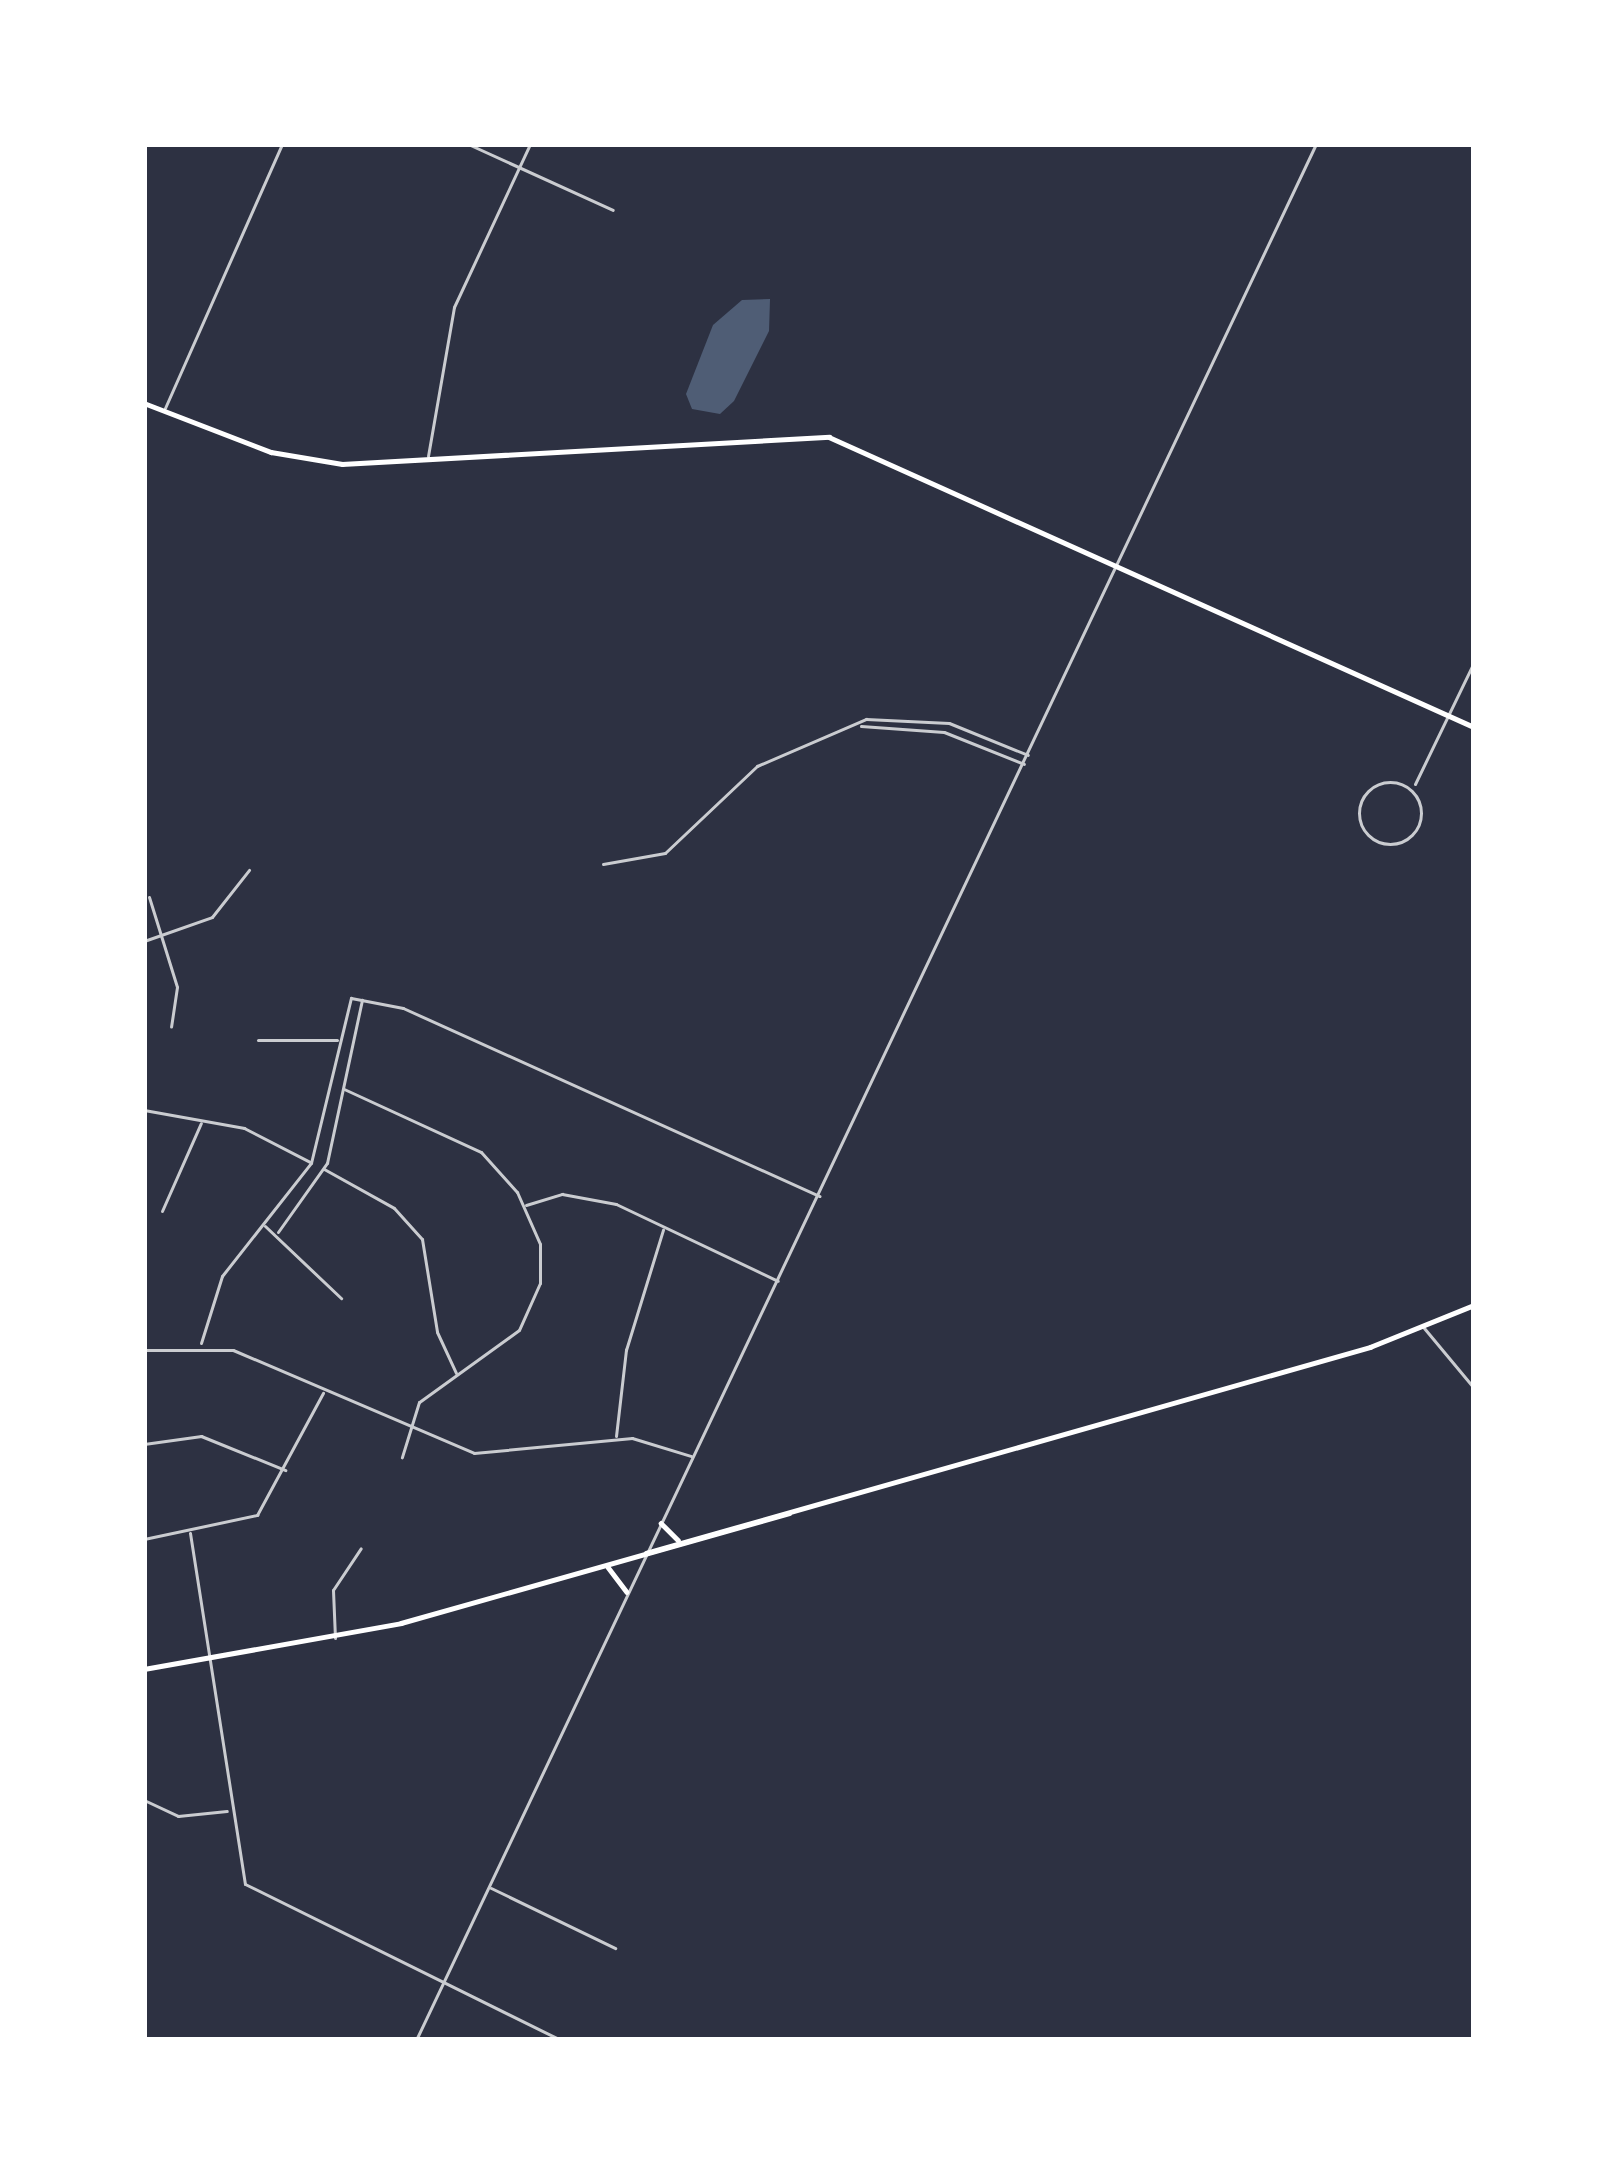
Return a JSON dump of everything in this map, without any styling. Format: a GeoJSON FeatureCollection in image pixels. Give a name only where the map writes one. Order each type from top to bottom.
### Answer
{"type":"FeatureCollection","features":[{"type":"Feature","properties":{"kind":"main road"},"geometry":{"type":"LineString","coordinates":[[144,403],[294,459],[813,434],[1118,563],[1474,727]]}},
{"type":"Feature","properties":{"kind":"main road"},"geometry":{"type":"LineString","coordinates":[[144,1669],[335,1638],[603,1566],[1423,1326],[1474,1304]]}},
{"type":"Feature","properties":{"kind":"main road"},"geometry":{"type":"LineString","coordinates":[[646,1553],[794,1513]]}},
{"type":"Feature","properties":{"kind":"main road"},"geometry":{"type":"LineString","coordinates":[[661,1523],[684,1540]]}},
{"type":"Feature","properties":{"kind":"main road"},"geometry":{"type":"LineString","coordinates":[[603,1566],[622,1574],[627,1592]]}},
{"type":"Feature","properties":{"kind":"street"},"geometry":{"type":"LineString","coordinates":[[165,410],[282,144]]}},
{"type":"Feature","properties":{"kind":"street"},"geometry":{"type":"LineString","coordinates":[[468,144],[613,210]]}},
{"type":"Feature","properties":{"kind":"street"},"geometry":{"type":"LineString","coordinates":[[428,456],[454,307],[530,144]]}},
{"type":"Feature","properties":{"kind":"street"},"geometry":{"type":"LineString","coordinates":[[416,2040],[1316,144]]}},
{"type":"Feature","properties":{"kind":"street"},"geometry":{"type":"LineString","coordinates":[[1415,784],[1425,805],[1418,830],[1360,833],[1363,799],[1415,784],[1474,662]]}},
{"type":"Feature","properties":{"kind":"street"},"geometry":{"type":"LineString","coordinates":[[603,864],[665,853],[757,766],[859,725],[903,718],[949,723],[1028,754]]}},
{"type":"Feature","properties":{"kind":"street"},"geometry":{"type":"LineString","coordinates":[[903,718],[903,728]]}},
{"type":"Feature","properties":{"kind":"street"},"geometry":{"type":"LineString","coordinates":[[946,732],[949,723]]}},
{"type":"Feature","properties":{"kind":"street"},"geometry":{"type":"LineString","coordinates":[[859,725],[946,732],[1024,764]]}},
{"type":"Feature","properties":{"kind":"street"},"geometry":{"type":"LineString","coordinates":[[144,941],[221,911],[249,870]]}},
{"type":"Feature","properties":{"kind":"street"},"geometry":{"type":"LineString","coordinates":[[149,897],[178,994],[171,1027]]}},
{"type":"Feature","properties":{"kind":"street"},"geometry":{"type":"LineString","coordinates":[[359,998],[818,1196]]}},
{"type":"Feature","properties":{"kind":"street"},"geometry":{"type":"LineString","coordinates":[[201,1343],[214,1291],[311,1163],[339,1040],[359,998]]}},
{"type":"Feature","properties":{"kind":"street"},"geometry":{"type":"LineString","coordinates":[[278,1232],[324,1169],[359,998]]}},
{"type":"Feature","properties":{"kind":"street"},"geometry":{"type":"LineString","coordinates":[[258,1040],[339,1040]]}},
{"type":"Feature","properties":{"kind":"street"},"geometry":{"type":"LineString","coordinates":[[344,1089],[458,1136],[525,1206],[540,1244],[536,1298],[507,1342],[456,1373],[404,1426],[402,1457]]}},
{"type":"Feature","properties":{"kind":"street"},"geometry":{"type":"LineString","coordinates":[[144,1110],[244,1128],[311,1163]]}},
{"type":"Feature","properties":{"kind":"street"},"geometry":{"type":"LineString","coordinates":[[162,1211],[189,1171],[201,1122]]}},
{"type":"Feature","properties":{"kind":"street"},"geometry":{"type":"LineString","coordinates":[[324,1169],[394,1208],[422,1239],[437,1332],[456,1373]]}},
{"type":"Feature","properties":{"kind":"street"},"geometry":{"type":"LineString","coordinates":[[525,1206],[579,1195],[664,1227],[778,1281]]}},
{"type":"Feature","properties":{"kind":"street"},"geometry":{"type":"LineString","coordinates":[[263,1226],[278,1232],[341,1298]]}},
{"type":"Feature","properties":{"kind":"street"},"geometry":{"type":"LineString","coordinates":[[616,1438],[622,1364],[664,1227]]}},
{"type":"Feature","properties":{"kind":"street"},"geometry":{"type":"LineString","coordinates":[[1423,1326],[1474,1388]]}},
{"type":"Feature","properties":{"kind":"street"},"geometry":{"type":"LineString","coordinates":[[144,1351],[201,1343],[488,1455],[616,1438],[694,1457]]}},
{"type":"Feature","properties":{"kind":"street"},"geometry":{"type":"LineString","coordinates":[[144,1539],[190,1533],[263,1509],[287,1471],[324,1390]]}},
{"type":"Feature","properties":{"kind":"street"},"geometry":{"type":"LineString","coordinates":[[144,1444],[201,1436],[287,1471]]}},
{"type":"Feature","properties":{"kind":"street"},"geometry":{"type":"LineString","coordinates":[[190,1533],[237,1872],[251,1889],[561,2040]]}},
{"type":"Feature","properties":{"kind":"street"},"geometry":{"type":"LineString","coordinates":[[335,1638],[333,1590],[362,1548]]}},
{"type":"Feature","properties":{"kind":"street"},"geometry":{"type":"LineString","coordinates":[[144,1762],[144,1782]]}},
{"type":"Feature","properties":{"kind":"street"},"geometry":{"type":"LineString","coordinates":[[144,1800],[178,1816],[229,1811]]}},
{"type":"Feature","properties":{"kind":"street"},"geometry":{"type":"LineString","coordinates":[[489,1887],[615,1948]]}},
{"type":"Feature","properties":{"kind":"water"},"geometry":{"type":"Polygon","coordinates":[[[770,299],[769,331],[734,401],[720,414],[692,409],[686,394],[713,325],[742,300],[770,299]]]}}]}
